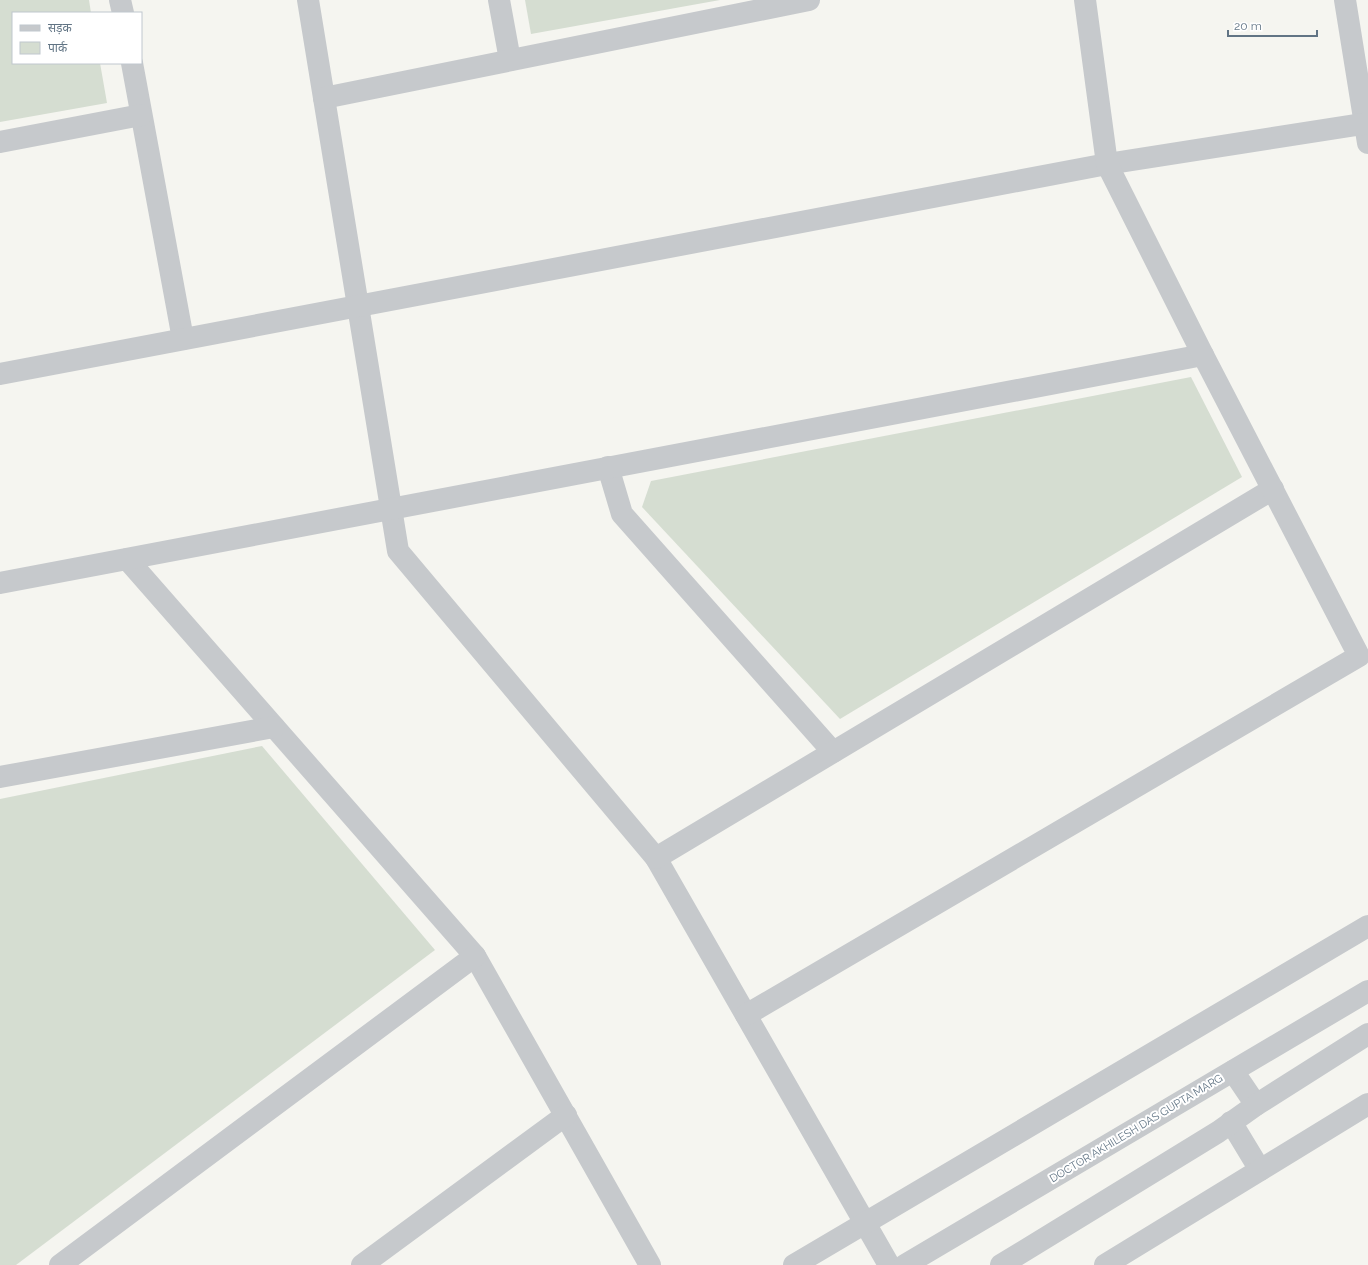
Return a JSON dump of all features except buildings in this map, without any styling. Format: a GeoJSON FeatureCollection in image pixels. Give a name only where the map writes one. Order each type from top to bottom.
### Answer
{"type":"FeatureCollection","features":[{"type":"Feature","properties":{"kind":"street"},"geometry":{"type":"LineString","coordinates":[[120,0],[123,12]]}},
{"type":"Feature","properties":{"kind":"street"},"geometry":{"type":"LineString","coordinates":[[308,0],[398,551],[656,858],[889,1265]]}},
{"type":"Feature","properties":{"kind":"street"},"geometry":{"type":"LineString","coordinates":[[499,0],[510,60]]}},
{"type":"Feature","properties":{"kind":"street"},"geometry":{"type":"LineString","coordinates":[[324,98],[809,0]]}},
{"type":"Feature","properties":{"kind":"street"},"geometry":{"type":"LineString","coordinates":[[746,1016],[1359,656],[1203,355],[1107,164],[1085,0]]}},
{"type":"Feature","properties":{"kind":"street"},"geometry":{"type":"LineString","coordinates":[[0,374],[1107,164],[1367,130],[1345,0]]}},
{"type":"Feature","properties":{"kind":"street"},"geometry":{"type":"LineString","coordinates":[[132,64],[183,339]]}},
{"type":"Feature","properties":{"kind":"street"},"geometry":{"type":"LineString","coordinates":[[0,142],[142,115]]}},
{"type":"Feature","properties":{"kind":"street"},"geometry":{"type":"LineString","coordinates":[[0,583],[1203,355]]}},
{"type":"Feature","properties":{"kind":"street"},"geometry":{"type":"LineString","coordinates":[[608,467],[622,514],[833,752]]}},
{"type":"Feature","properties":{"kind":"street"},"geometry":{"type":"LineString","coordinates":[[656,858],[1273,489]]}},
{"type":"Feature","properties":{"kind":"street"},"geometry":{"type":"LineString","coordinates":[[127,559],[475,956],[650,1265]]}},
{"type":"Feature","properties":{"kind":"street"},"geometry":{"type":"LineString","coordinates":[[0,777],[274,727]]}},
{"type":"Feature","properties":{"kind":"street"},"geometry":{"type":"LineString","coordinates":[[794,1265],[1368,926]]}},
{"type":"Feature","properties":{"kind":"street"},"geometry":{"type":"LineString","coordinates":[[60,1265],[475,956]]}},
{"type":"Feature","properties":{"kind":"street","name":"DOCTOR AKHILESH DAS GUPTA MARG"},"geometry":{"type":"LineString","coordinates":[[905,1265],[1368,992]]}},
{"type":"Feature","properties":{"kind":"street"},"geometry":{"type":"LineString","coordinates":[[1001,1265],[1218,1132],[1256,1105],[1368,1034]]}},
{"type":"Feature","properties":{"kind":"street"},"geometry":{"type":"LineString","coordinates":[[1233,1071],[1256,1105]]}},
{"type":"Feature","properties":{"kind":"street"},"geometry":{"type":"LineString","coordinates":[[1105,1265],[1368,1104]]}},
{"type":"Feature","properties":{"kind":"street"},"geometry":{"type":"LineString","coordinates":[[362,1265],[566,1115]]}},
{"type":"Feature","properties":{"kind":"street"},"geometry":{"type":"LineString","coordinates":[[1232,1122],[1260,1170]]}},
{"type":"Feature","properties":{"kind":"green space"},"geometry":{"type":"Polygon","coordinates":[[[0,0],[89,0],[91,12],[12,12],[12,64],[100,64],[107,103],[0,122],[0,0]]]}},
{"type":"Feature","properties":{"kind":"green space"},"geometry":{"type":"Polygon","coordinates":[[[525,0],[720,0],[531,34],[525,0]]]}},
{"type":"Feature","properties":{"kind":"green space"},"geometry":{"type":"Polygon","coordinates":[[[1191,377],[1242,477],[840,719],[642,507],[651,481],[1191,377]]]}},
{"type":"Feature","properties":{"kind":"green space"},"geometry":{"type":"Polygon","coordinates":[[[262,746],[435,950],[16,1265],[0,1265],[0,799],[262,746]]]}}]}
